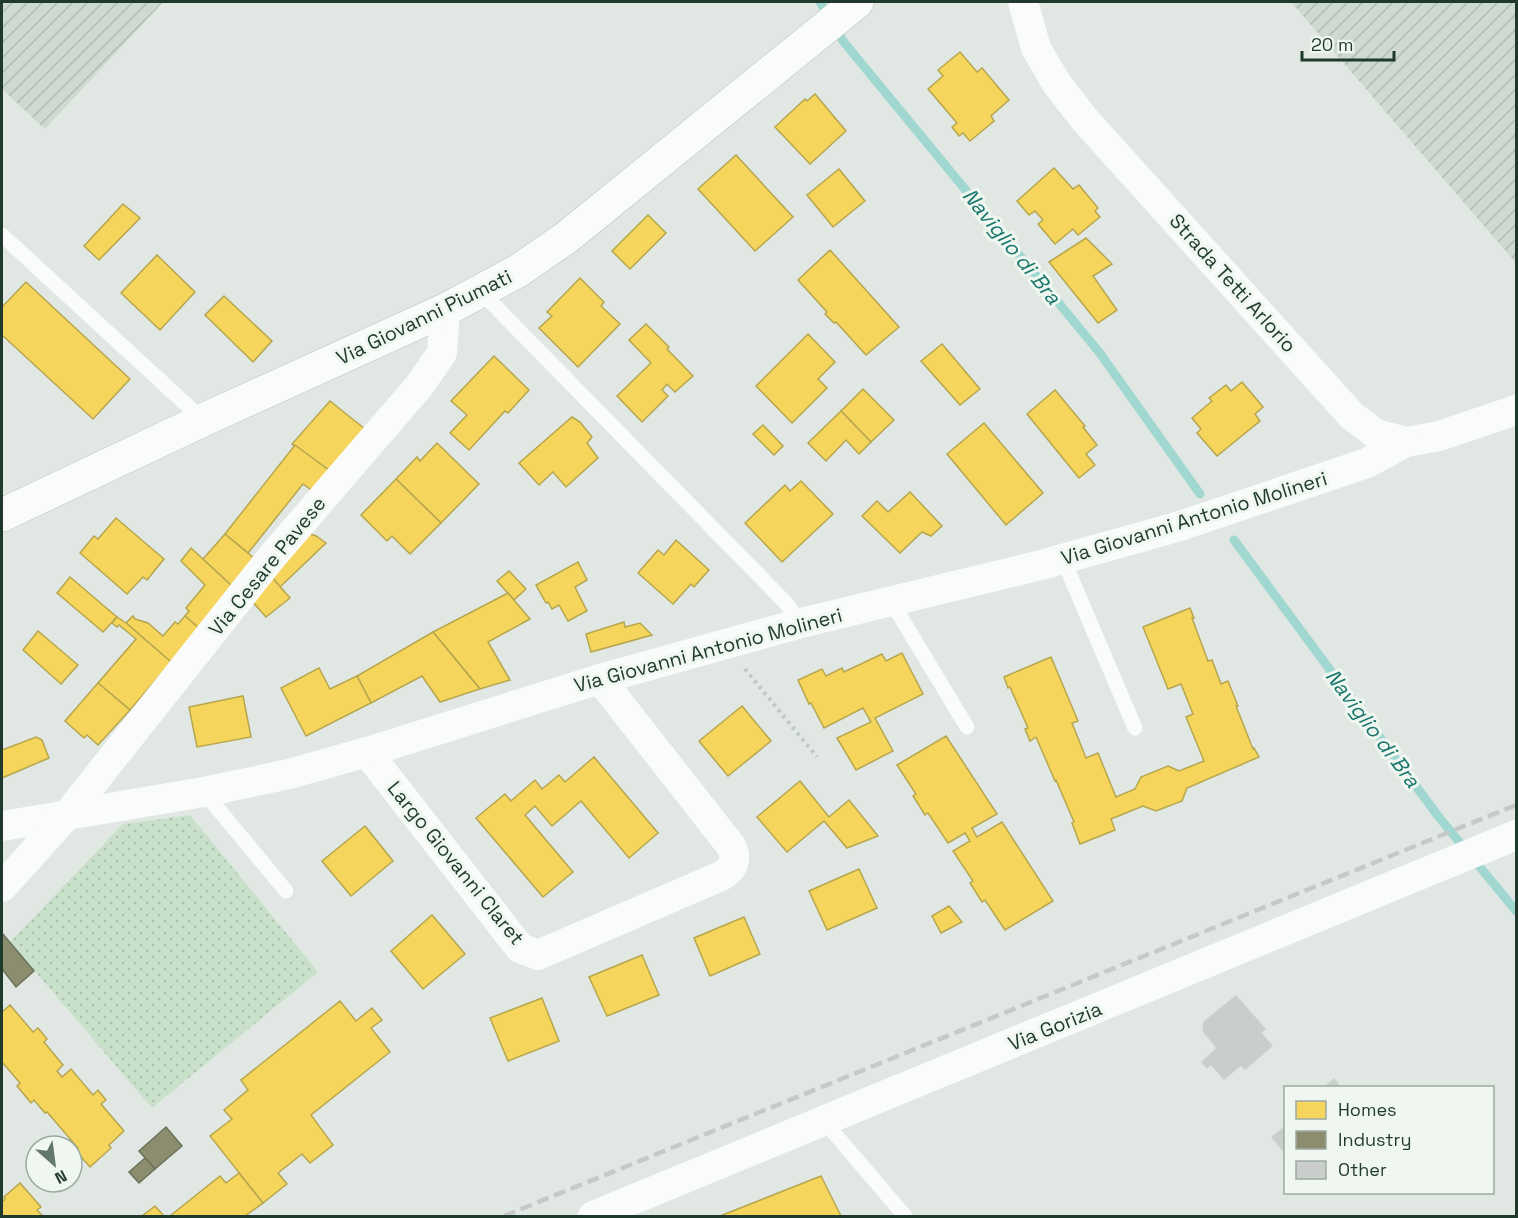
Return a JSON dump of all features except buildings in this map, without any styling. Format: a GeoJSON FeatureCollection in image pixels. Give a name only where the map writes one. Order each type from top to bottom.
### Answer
{"type":"FeatureCollection","features":[{"type":"Feature","properties":{"kind":"street","name":"Strada Tetti Arlorio"},"geometry":{"type":"LineString","coordinates":[[1023,2],[1036,48],[1057,84],[1085,120],[1352,416],[1376,434],[1406,442],[1438,436],[1516,410]]}},
{"type":"Feature","properties":{"kind":"street","name":"Via Giovanni Piumati"},"geometry":{"type":"LineString","coordinates":[[2,515],[203,420],[445,310],[518,271],[567,237],[852,6]]}},
{"type":"Feature","properties":{"kind":"street","name":"Via Cesare Pavese"},"geometry":{"type":"LineString","coordinates":[[2,887],[68,814],[271,558],[419,386],[442,353],[445,310]]}},
{"type":"Feature","properties":{"kind":"street","name":"Via Giovanni Antonio Molineri"},"geometry":{"type":"LineString","coordinates":[[2,826],[204,792],[289,774],[600,679],[725,644],[801,623],[1063,559],[1180,526],[1367,463],[1406,442]]}},
{"type":"Feature","properties":{"kind":"street","name":"Largo Giovanni Claret"},"geometry":{"type":"LineString","coordinates":[[367,752],[520,948],[538,955],[727,874],[734,864],[734,852],[731,846],[600,679]]}},
{"type":"Feature","properties":{"kind":"street","name":"Via Gorizia"},"geometry":{"type":"LineString","coordinates":[[593,1216],[1516,835]]}},
{"type":"Feature","properties":{"kind":"lane"},"geometry":{"type":"LineString","coordinates":[[2,235],[203,420]]}},
{"type":"Feature","properties":{"kind":"lane"},"geometry":{"type":"LineString","coordinates":[[481,292],[785,602],[801,623]]}},
{"type":"Feature","properties":{"kind":"lane"},"geometry":{"type":"LineString","coordinates":[[1063,559],[1136,728]]}},
{"type":"Feature","properties":{"kind":"lane"},"geometry":{"type":"LineString","coordinates":[[891,601],[967,727]]}},
{"type":"Feature","properties":{"kind":"lane"},"geometry":{"type":"LineString","coordinates":[[204,792],[285,891]]}},
{"type":"Feature","properties":{"kind":"lane"},"geometry":{"type":"LineString","coordinates":[[824,1120],[905,1216]]}},
{"type":"Feature","properties":{"kind":"path"},"geometry":{"type":"LineString","coordinates":[[725,644],[817,756]]}},
{"type":"Feature","properties":{"kind":"shaded area"},"geometry":{"type":"Polygon","coordinates":[[[2,2],[163,2],[45,129],[2,89],[2,2]]]}},
{"type":"Feature","properties":{"kind":"shaded area"},"geometry":{"type":"Polygon","coordinates":[[[1291,2],[1516,2],[1516,263],[1291,2]]]}},
{"type":"Feature","properties":{"kind":"green space"},"geometry":{"type":"Polygon","coordinates":[[[190,815],[318,972],[152,1108],[10,942],[123,824],[190,815]]]}},
{"type":"Feature","properties":{"kind":"waterway","name":"Naviglio di Bra"},"geometry":{"type":"LineString","coordinates":[[820,2],[843,41],[1099,352],[1200,494]]}},
{"type":"Feature","properties":{"kind":"waterway","name":"Naviglio di Bra"},"geometry":{"type":"LineString","coordinates":[[1234,540],[1438,816],[1516,911]]}},
{"type":"Feature","properties":{"kind":"railway"},"geometry":{"type":"LineString","coordinates":[[504,1216],[1516,805]]}}]}
